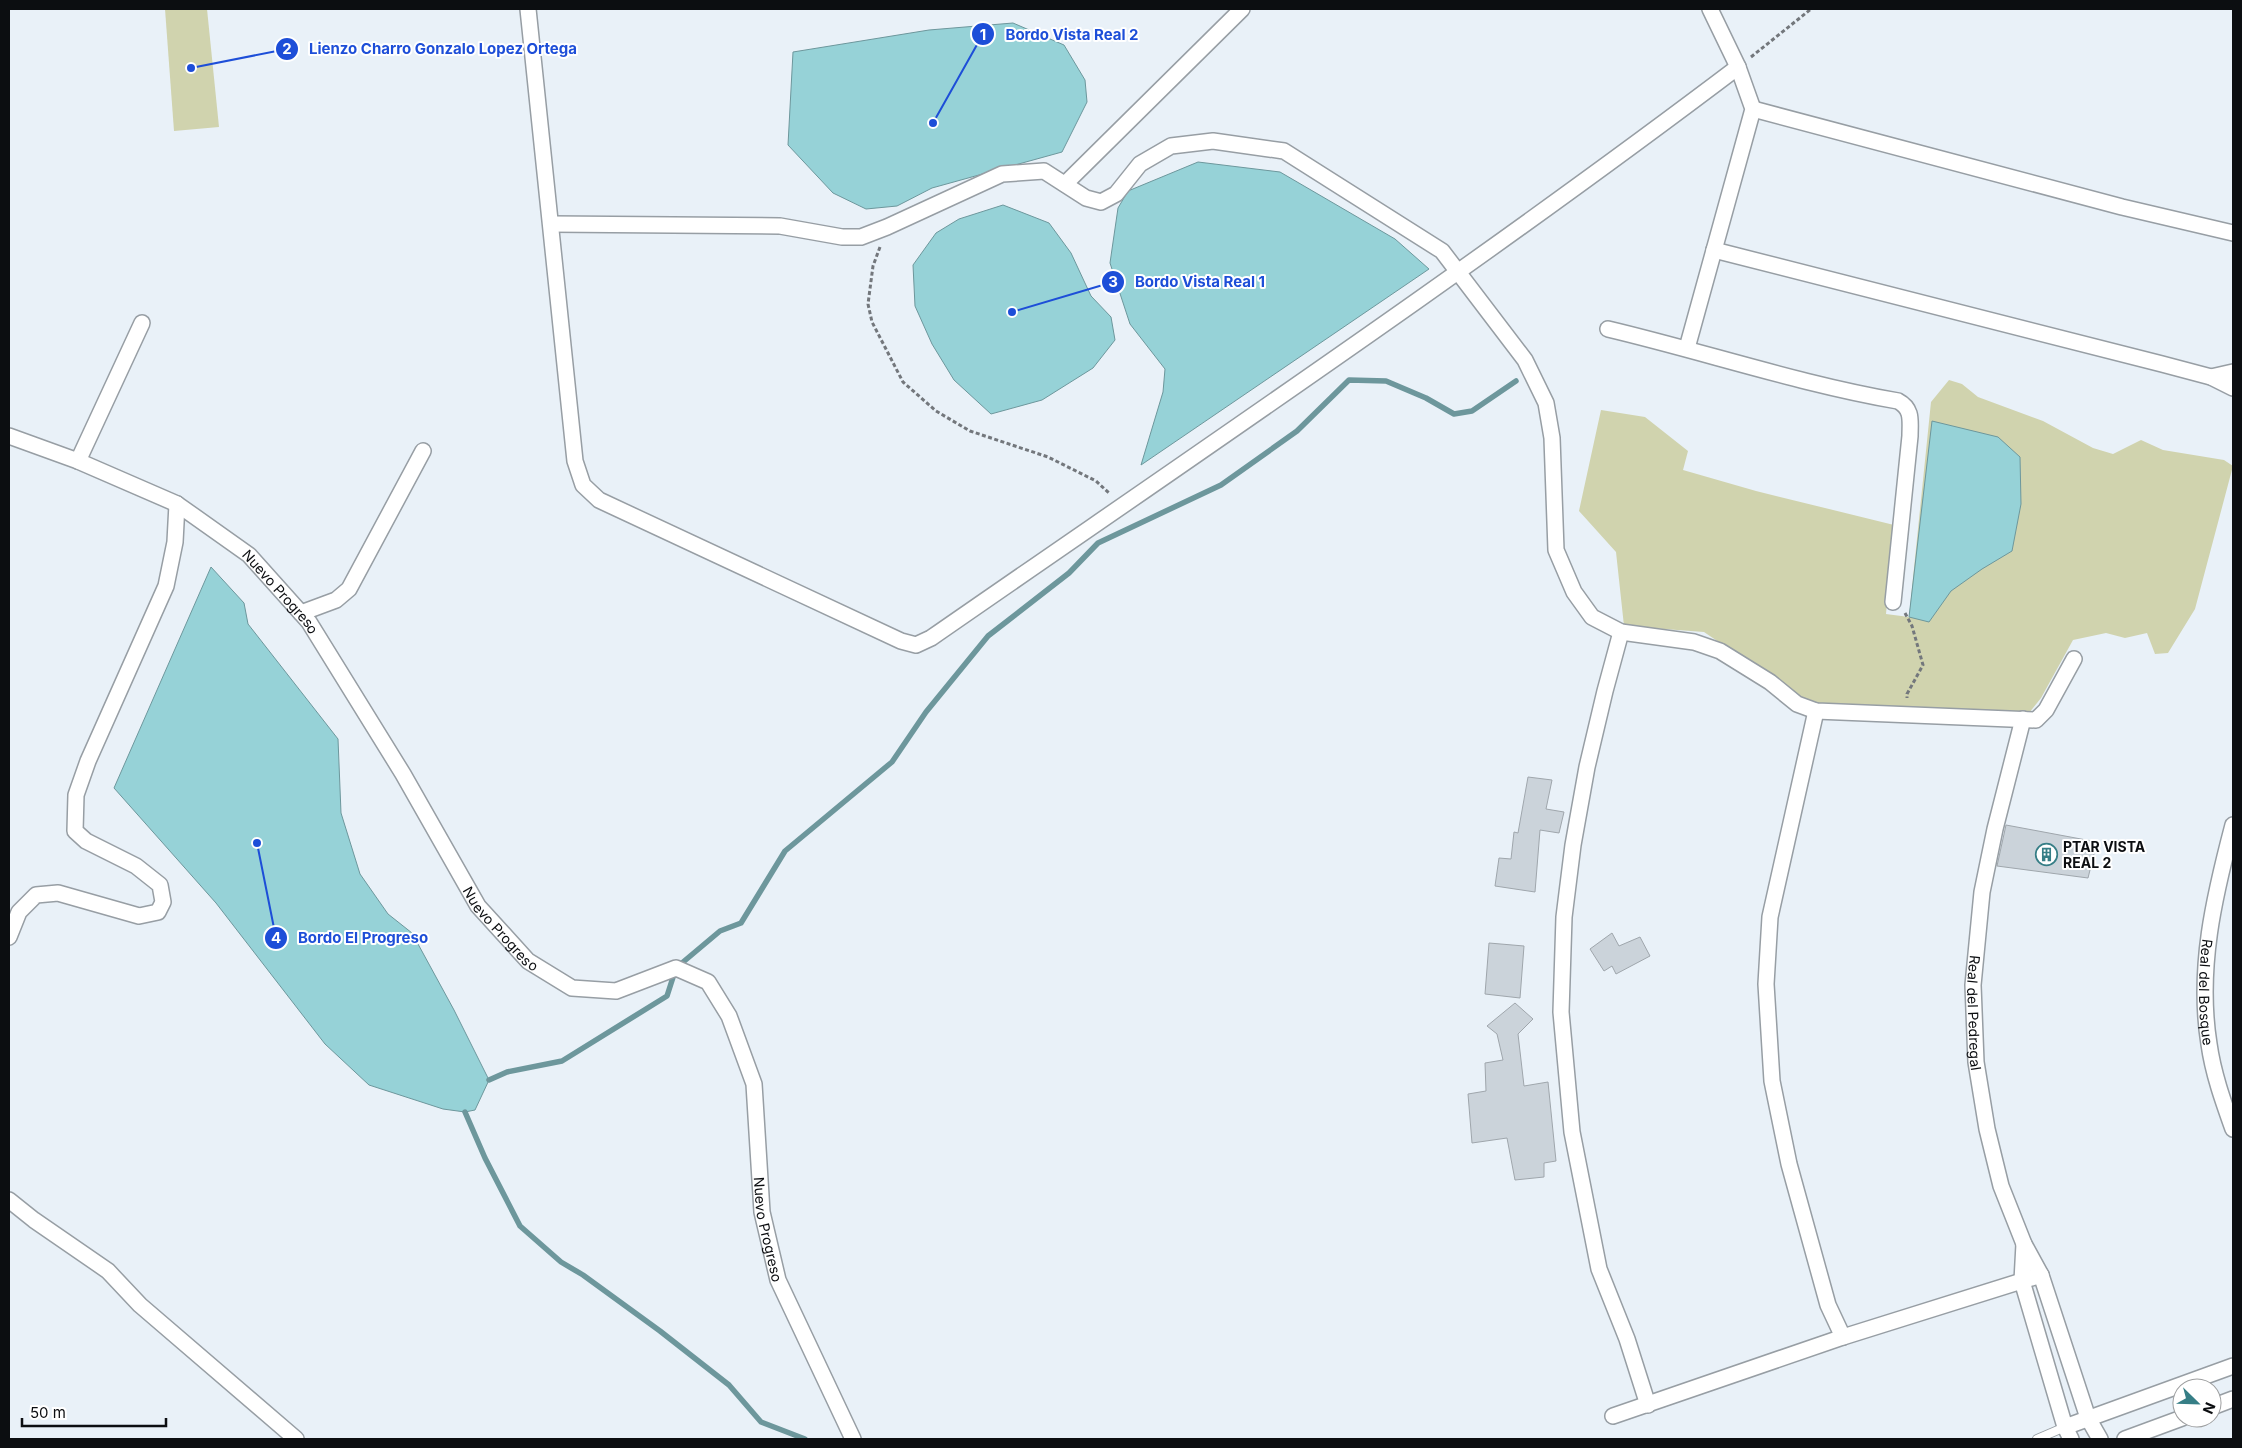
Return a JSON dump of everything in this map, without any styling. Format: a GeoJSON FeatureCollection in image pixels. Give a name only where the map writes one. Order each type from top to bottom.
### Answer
{"type":"FeatureCollection","features":[{"type":"Feature","properties":{"kind":"street"},"geometry":{"type":"LineString","coordinates":[[528,9],[575,461],[583,485],[599,500],[901,641],[916,645],[931,638],[1459,273],[1597,174],[1738,67]]}},
{"type":"Feature","properties":{"kind":"street"},"geometry":{"type":"LineString","coordinates":[[1065,184],[1242,9]]}},
{"type":"Feature","properties":{"kind":"street"},"geometry":{"type":"LineString","coordinates":[[1687,348],[1753,109],[1738,67],[1710,9]]}},
{"type":"Feature","properties":{"kind":"street"},"geometry":{"type":"LineString","coordinates":[[1753,109],[2122,207],[2233,233]]}},
{"type":"Feature","properties":{"kind":"street"},"geometry":{"type":"LineString","coordinates":[[551,224],[780,226],[842,237],[860,236],[887,227],[1002,174],[1044,171],[1086,198],[1101,202],[1116,194],[1140,164],[1171,146],[1213,141],[1284,152],[1442,251],[1525,360],[1546,403],[1552,438],[1556,550],[1574,592],[1592,617],[1622,632],[1694,642],[1720,651],[1770,682],[1797,704],[1816,711],[2036,720],[2046,710],[2074,659]]}},
{"type":"Feature","properties":{"kind":"street"},"geometry":{"type":"LineString","coordinates":[[1714,250],[2211,377],[2233,388]]}},
{"type":"Feature","properties":{"kind":"street"},"geometry":{"type":"LineString","coordinates":[[78,461],[142,324]]}},
{"type":"Feature","properties":{"kind":"street"},"geometry":{"type":"LineString","coordinates":[[1608,329],[1687,348],[1781,375],[1898,401],[1907,406],[1910,413],[1910,436],[1893,602]]}},
{"type":"Feature","properties":{"kind":"street"},"geometry":{"type":"LineString","coordinates":[[2211,377],[2233,372]]}},
{"type":"Feature","properties":{"kind":"street","name":"Nuevo Progreso"},"geometry":{"type":"LineString","coordinates":[[9,436],[78,461],[177,504],[249,555],[309,622],[403,774],[478,906],[528,961],[572,988],[616,990],[676,968],[708,982],[729,1016],[754,1084],[762,1212],[778,1280],[853,1439]]}},
{"type":"Feature","properties":{"kind":"street"},"geometry":{"type":"LineString","coordinates":[[301,613],[336,600],[349,589],[423,451]]}},
{"type":"Feature","properties":{"kind":"street"},"geometry":{"type":"LineString","coordinates":[[9,937],[19,912],[36,895],[58,893],[139,916],[158,912],[163,902],[160,885],[136,866],[86,841],[75,831],[76,796],[88,762],[166,586],[175,542],[177,504]]}},
{"type":"Feature","properties":{"kind":"street"},"geometry":{"type":"LineString","coordinates":[[1622,632],[1589,758],[1573,845],[1564,918],[1561,1012],[1572,1132],[1599,1269],[1627,1339],[1648,1405]]}},
{"type":"Feature","properties":{"kind":"street"},"geometry":{"type":"LineString","coordinates":[[1816,711],[1770,917],[1766,984],[1772,1081],[1789,1164],[1828,1305],[1843,1337]]}},
{"type":"Feature","properties":{"kind":"street","name":"Real del Pedregal"},"geometry":{"type":"LineString","coordinates":[[2023,719],[1995,829],[1982,892],[1973,985],[1976,1062],[1987,1129],[2001,1186],[2024,1244],[2041,1275],[2088,1418],[2100,1439]]}},
{"type":"Feature","properties":{"kind":"street","name":"Real del Bosque"},"geometry":{"type":"LineString","coordinates":[[2233,825],[2216,891],[2206,952],[2204,984],[2209,1044],[2221,1094],[2233,1129]]}},
{"type":"Feature","properties":{"kind":"street"},"geometry":{"type":"LineString","coordinates":[[9,1200],[34,1220],[108,1270],[140,1304],[296,1439]]}},
{"type":"Feature","properties":{"kind":"street"},"geometry":{"type":"LineString","coordinates":[[2024,1244],[2022,1281],[2068,1433],[2088,1418],[2233,1366]]}},
{"type":"Feature","properties":{"kind":"street"},"geometry":{"type":"LineString","coordinates":[[1613,1416],[1843,1337],[2041,1275]]}},
{"type":"Feature","properties":{"kind":"street"},"geometry":{"type":"LineString","coordinates":[[2125,1439],[2172,1422]]}},
{"type":"Feature","properties":{"kind":"lane"},"geometry":{"type":"LineString","coordinates":[[2036,1439],[2068,1433]]}},
{"type":"Feature","properties":{"kind":"path"},"geometry":{"type":"LineString","coordinates":[[1738,67],[1811,9]]}},
{"type":"Feature","properties":{"kind":"path"},"geometry":{"type":"LineString","coordinates":[[887,227],[873,266],[868,304],[872,322],[903,382],[936,410],[970,431],[1048,457],[1096,481],[1109,492]]}},
{"type":"Feature","properties":{"kind":"path"},"geometry":{"type":"LineString","coordinates":[[1893,602],[1903,610],[1912,626],[1924,665],[1907,694],[1907,714]]}},
{"type":"Feature","properties":{"kind":"green space"},"geometry":{"type":"Polygon","coordinates":[[[165,9],[207,9],[219,127],[174,131],[165,9]]]}},
{"type":"Feature","properties":{"kind":"green space"},"geometry":{"type":"Polygon","coordinates":[[[1949,380],[1962,384],[1978,397],[2043,421],[2093,448],[2113,454],[2141,440],[2163,450],[2224,460],[2233,466],[2195,609],[2168,653],[2155,654],[2147,633],[2125,638],[2106,633],[2073,640],[2041,698],[2029,713],[1818,717],[1766,674],[1704,632],[1624,626],[1616,552],[1579,511],[1601,410],[1645,417],[1688,451],[1683,470],[1756,491],[1894,525],[1886,614],[1909,617],[1931,402],[1949,380]]]}},
{"type":"Feature","properties":{"kind":"water"},"geometry":{"type":"Polygon","coordinates":[[[1013,23],[1064,45],[1085,80],[1087,102],[1062,152],[932,188],[897,206],[866,209],[833,193],[788,145],[793,52],[929,30],[1013,23]]]}},
{"type":"Feature","properties":{"kind":"water"},"geometry":{"type":"Polygon","coordinates":[[[1198,162],[1280,172],[1395,239],[1429,269],[1141,465],[1163,392],[1165,369],[1130,324],[1110,263],[1118,208],[1128,191],[1198,162]]]}},
{"type":"Feature","properties":{"kind":"water"},"geometry":{"type":"Polygon","coordinates":[[[1003,205],[1049,223],[1071,253],[1091,296],[1111,317],[1115,340],[1093,368],[1042,400],[991,414],[954,380],[932,344],[915,306],[913,265],[936,233],[959,219],[1003,205]]]}},
{"type":"Feature","properties":{"kind":"water"},"geometry":{"type":"Polygon","coordinates":[[[1932,421],[1998,437],[2020,457],[2021,504],[2012,551],[1951,591],[1929,622],[1909,617],[1932,421]]]}},
{"type":"Feature","properties":{"kind":"water"},"geometry":{"type":"Polygon","coordinates":[[[211,567],[244,603],[248,624],[338,739],[341,813],[360,874],[388,914],[412,933],[489,1080],[475,1110],[465,1112],[443,1109],[369,1085],[325,1044],[216,903],[114,788],[211,567]]]}},
{"type":"Feature","properties":{"kind":"building"},"geometry":{"type":"Polygon","coordinates":[[[1528,777],[1552,780],[1546,809],[1564,812],[1559,833],[1540,830],[1535,892],[1495,886],[1499,858],[1511,859],[1514,832],[1518,833],[1528,777]]]}},
{"type":"Feature","properties":{"kind":"building","name":"PTAR VISTA REAL 2"},"geometry":{"type":"Polygon","coordinates":[[[2006,825],[2097,842],[2088,878],[1997,866],[2006,825]]]}},
{"type":"Feature","properties":{"kind":"building"},"geometry":{"type":"Polygon","coordinates":[[[1612,933],[1619,946],[1640,937],[1650,956],[1616,974],[1612,966],[1604,971],[1590,949],[1612,933]]]}},
{"type":"Feature","properties":{"kind":"building"},"geometry":{"type":"Polygon","coordinates":[[[1489,943],[1524,946],[1520,998],[1485,994],[1489,943]]]}},
{"type":"Feature","properties":{"kind":"building"},"geometry":{"type":"Polygon","coordinates":[[[1515,1003],[1533,1019],[1518,1034],[1524,1086],[1548,1082],[1556,1161],[1544,1163],[1544,1177],[1515,1180],[1507,1138],[1472,1143],[1468,1094],[1486,1091],[1485,1063],[1503,1060],[1497,1034],[1487,1026],[1515,1003]]]}},
{"type":"Feature","properties":{"kind":"waterway"},"geometry":{"type":"LineString","coordinates":[[489,1080],[507,1072],[562,1061],[667,996],[676,968],[720,931],[741,923],[785,851],[892,762],[926,712],[988,636],[1069,573],[1098,543],[1221,485],[1297,431],[1349,380],[1386,381],[1426,398],[1454,414],[1472,411],[1516,381]]}},
{"type":"Feature","properties":{"kind":"waterway"},"geometry":{"type":"LineString","coordinates":[[465,1112],[485,1158],[520,1226],[561,1262],[583,1275],[660,1331],[729,1385],[761,1422],[805,1439]]}},
{"type":"Feature","properties":{"kind":"place","name":"Lienzo Charro Gonzalo Lopez Ortega"},"geometry":{"type":"Point","coordinates":[191,68]}},
{"type":"Feature","properties":{"kind":"place","name":"Bordo Vista Real 2"},"geometry":{"type":"Point","coordinates":[933,123]}},
{"type":"Feature","properties":{"kind":"place","name":"Bordo Vista Real 1"},"geometry":{"type":"Point","coordinates":[1012,312]}},
{"type":"Feature","properties":{"kind":"place","name":"Bordo El Progreso"},"geometry":{"type":"Point","coordinates":[257,843]}},
{"type":"Feature","properties":{"kind":"place","name":"PTAR VISTA REAL 2"},"geometry":{"type":"Point","coordinates":[2047,854]}}]}
